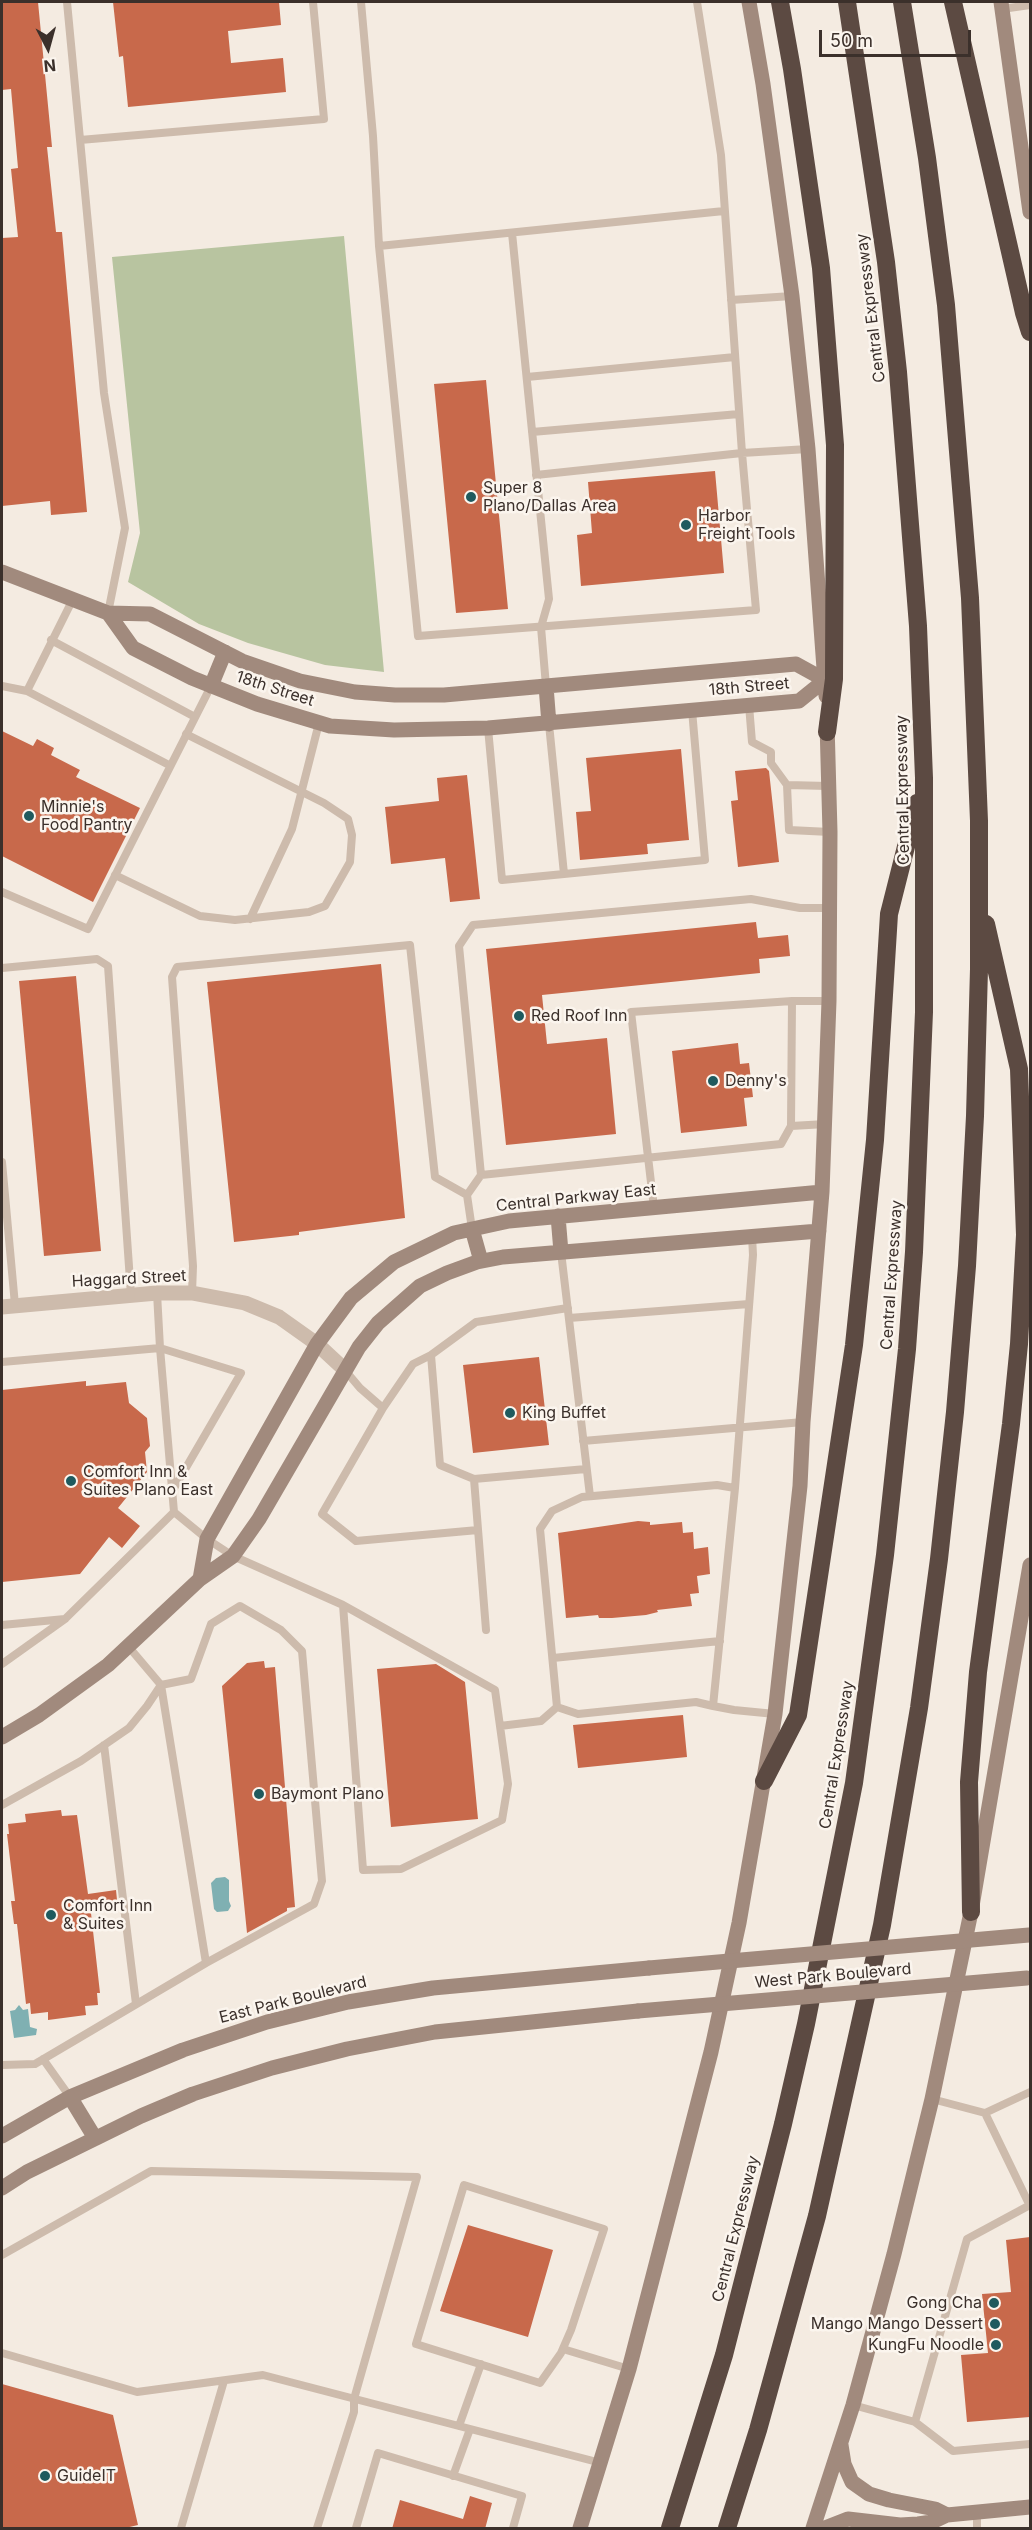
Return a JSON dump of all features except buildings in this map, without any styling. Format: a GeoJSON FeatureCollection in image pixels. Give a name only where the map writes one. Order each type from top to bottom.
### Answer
{"type":"FeatureCollection","features":[{"type":"Feature","properties":{"kind":"highway"},"geometry":{"type":"LineString","coordinates":[[780,2],[821,268],[836,445],[834,680],[827,732]]}},
{"type":"Feature","properties":{"kind":"highway","name":"Central Expressway"},"geometry":{"type":"LineString","coordinates":[[670,2529],[723,2355],[783,2124],[809,2013],[854,1783],[885,1556],[907,1349],[914,1252],[924,1012],[924,778],[918,626],[898,372],[885,251],[847,2]]}},
{"type":"Feature","properties":{"kind":"highway"},"geometry":{"type":"LineString","coordinates":[[727,2529],[784,2339],[834,2144],[882,1925],[919,1708],[948,1486],[966,1287],[976,1095],[979,895],[974,662],[954,379],[935,220],[902,2]]}},
{"type":"Feature","properties":{"kind":"highway"},"geometry":{"type":"LineString","coordinates":[[953,2],[1030,332]]}},
{"type":"Feature","properties":{"kind":"highway"},"geometry":{"type":"LineString","coordinates":[[764,1781],[798,1715],[854,1345],[875,1140],[889,914],[924,778]]}},
{"type":"Feature","properties":{"kind":"highway"},"geometry":{"type":"LineString","coordinates":[[970,1912],[969,1782],[978,1672],[1011,1424],[1019,1344],[1025,1235],[1019,1069],[1008,1013],[979,895]]}},
{"type":"Feature","properties":{"kind":"main road"},"geometry":{"type":"LineString","coordinates":[[580,2529],[629,2369],[711,2052],[739,1923],[775,1714],[800,1486],[822,1192],[829,1001],[830,832],[825,680],[808,449],[792,296],[763,84],[748,2]]}},
{"type":"Feature","properties":{"kind":"main road"},"geometry":{"type":"LineString","coordinates":[[1002,5],[1024,122],[1030,212]]}},
{"type":"Feature","properties":{"kind":"main road","name":"18th Street"},"geometry":{"type":"LineString","coordinates":[[2,572],[108,613],[150,614],[225,652],[300,681],[355,692],[444,695],[796,664],[825,680],[799,701],[488,728],[394,730],[330,726],[257,704],[211,686],[134,648],[108,613]]}},
{"type":"Feature","properties":{"kind":"main road"},"geometry":{"type":"LineString","coordinates":[[211,686],[225,652]]}},
{"type":"Feature","properties":{"kind":"main road"},"geometry":{"type":"LineString","coordinates":[[546,686],[549,724]]}},
{"type":"Feature","properties":{"kind":"main road","name":"Central Parkway East"},"geometry":{"type":"LineString","coordinates":[[200,1579],[207,1539],[317,1344],[351,1298],[394,1262],[454,1233],[509,1221],[822,1192]]}},
{"type":"Feature","properties":{"kind":"main road"},"geometry":{"type":"LineString","coordinates":[[558,1216],[561,1252]]}},
{"type":"Feature","properties":{"kind":"main road"},"geometry":{"type":"LineString","coordinates":[[472,1229],[481,1261]]}},
{"type":"Feature","properties":{"kind":"main road"},"geometry":{"type":"LineString","coordinates":[[2,1737],[39,1715],[108,1665],[200,1579],[232,1556],[259,1519],[344,1369],[378,1323],[420,1286],[481,1261],[503,1257],[819,1231]]}},
{"type":"Feature","properties":{"kind":"main road"},"geometry":{"type":"LineString","coordinates":[[813,2529],[853,2405],[894,2254],[932,2099],[970,1912],[1030,1565]]}},
{"type":"Feature","properties":{"kind":"main road","name":"West Park Boulevard"},"geometry":{"type":"LineString","coordinates":[[649,1968],[1030,1935]]}},
{"type":"Feature","properties":{"kind":"main road","name":"East Park Boulevard"},"geometry":{"type":"LineString","coordinates":[[2,2136],[70,2097],[183,2050],[267,2022],[348,2002],[434,1988],[649,1968]]}},
{"type":"Feature","properties":{"kind":"main road","name":"West Park Boulevard"},"geometry":{"type":"LineString","coordinates":[[94,2138],[193,2094],[272,2068],[347,2049],[435,2032],[638,2011],[1029,1978]]}},
{"type":"Feature","properties":{"kind":"main road"},"geometry":{"type":"LineString","coordinates":[[2,2188],[27,2172],[94,2138],[70,2097]]}},
{"type":"Feature","properties":{"kind":"main road"},"geometry":{"type":"LineString","coordinates":[[841,2441],[844,2464],[852,2482],[876,2496],[935,2509],[948,2515]]}},
{"type":"Feature","properties":{"kind":"main road"},"geometry":{"type":"LineString","coordinates":[[825,2529],[836,2522],[848,2519],[900,2525],[932,2522],[948,2515],[1030,2507]]}},
{"type":"Feature","properties":{"kind":"street","name":"Haggard Street"},"geometry":{"type":"LineString","coordinates":[[8,1306],[157,1293],[192,1293],[253,1306],[279,1317],[317,1344],[344,1369]]}},
{"type":"Feature","properties":{"kind":"lane"},"geometry":{"type":"LineString","coordinates":[[67,2],[104,393],[125,528],[108,613]]}},
{"type":"Feature","properties":{"kind":"lane"},"geometry":{"type":"LineString","coordinates":[[80,140],[324,119],[313,2]]}},
{"type":"Feature","properties":{"kind":"lane"},"geometry":{"type":"LineString","coordinates":[[361,2],[373,136],[379,246],[418,636],[756,610],[742,453],[721,155],[697,2]]}},
{"type":"Feature","properties":{"kind":"lane"},"geometry":{"type":"LineString","coordinates":[[1002,5],[1030,5]]}},
{"type":"Feature","properties":{"kind":"lane"},"geometry":{"type":"LineString","coordinates":[[379,246],[724,211]]}},
{"type":"Feature","properties":{"kind":"lane"},"geometry":{"type":"LineString","coordinates":[[512,232],[549,599],[541,627],[546,686]]}},
{"type":"Feature","properties":{"kind":"lane"},"geometry":{"type":"LineString","coordinates":[[731,300],[792,296]]}},
{"type":"Feature","properties":{"kind":"lane"},"geometry":{"type":"LineString","coordinates":[[527,377],[735,357]]}},
{"type":"Feature","properties":{"kind":"lane"},"geometry":{"type":"LineString","coordinates":[[532,432],[740,414]]}},
{"type":"Feature","properties":{"kind":"lane"},"geometry":{"type":"LineString","coordinates":[[536,475],[742,453],[808,449]]}},
{"type":"Feature","properties":{"kind":"lane"},"geometry":{"type":"LineString","coordinates":[[27,691],[73,599]]}},
{"type":"Feature","properties":{"kind":"lane"},"geometry":{"type":"LineString","coordinates":[[51,640],[195,717]]}},
{"type":"Feature","properties":{"kind":"lane"},"geometry":{"type":"LineString","coordinates":[[2,686],[27,691],[169,765]]}},
{"type":"Feature","properties":{"kind":"lane"},"geometry":{"type":"LineString","coordinates":[[2,892],[88,929],[211,686]]}},
{"type":"Feature","properties":{"kind":"lane"},"geometry":{"type":"LineString","coordinates":[[749,705],[752,742],[771,752],[771,763],[787,785],[789,831],[830,832]]}},
{"type":"Feature","properties":{"kind":"lane"},"geometry":{"type":"LineString","coordinates":[[488,728],[502,880],[705,860],[692,710]]}},
{"type":"Feature","properties":{"kind":"lane"},"geometry":{"type":"LineString","coordinates":[[250,919],[292,829],[319,723]]}},
{"type":"Feature","properties":{"kind":"lane"},"geometry":{"type":"LineString","coordinates":[[549,724],[564,874]]}},
{"type":"Feature","properties":{"kind":"lane"},"geometry":{"type":"LineString","coordinates":[[115,875],[200,916],[235,920],[309,912],[325,906],[350,862],[352,835],[348,819],[324,803],[186,734]]}},
{"type":"Feature","properties":{"kind":"lane"},"geometry":{"type":"LineString","coordinates":[[787,785],[828,786]]}},
{"type":"Feature","properties":{"kind":"lane"},"geometry":{"type":"LineString","coordinates":[[472,1229],[467,1195],[481,1175],[459,946],[473,925],[751,899],[800,908],[829,908]]}},
{"type":"Feature","properties":{"kind":"lane"},"geometry":{"type":"LineString","coordinates":[[192,1293],[193,1266],[172,977],[177,967],[410,945],[435,1177],[467,1195]]}},
{"type":"Feature","properties":{"kind":"lane"},"geometry":{"type":"LineString","coordinates":[[2,968],[97,959],[108,966],[132,1295]]}},
{"type":"Feature","properties":{"kind":"lane"},"geometry":{"type":"LineString","coordinates":[[481,1175],[647,1160],[781,1144],[791,1126],[792,1001]]}},
{"type":"Feature","properties":{"kind":"lane"},"geometry":{"type":"LineString","coordinates":[[654,1208],[631,1012],[792,1001],[829,1001]]}},
{"type":"Feature","properties":{"kind":"lane"},"geometry":{"type":"LineString","coordinates":[[791,1126],[826,1124]]}},
{"type":"Feature","properties":{"kind":"lane"},"geometry":{"type":"LineString","coordinates":[[2,1162],[8,1306]]}},
{"type":"Feature","properties":{"kind":"lane"},"geometry":{"type":"LineString","coordinates":[[714,1706],[735,1488],[753,1255],[752,1236]]}},
{"type":"Feature","properties":{"kind":"lane"},"geometry":{"type":"LineString","coordinates":[[561,1252],[590,1496]]}},
{"type":"Feature","properties":{"kind":"lane"},"geometry":{"type":"LineString","coordinates":[[157,1293],[174,1512],[232,1556],[343,1605],[495,1690],[508,1785],[502,1820],[401,1869],[363,1870],[343,1605]]}},
{"type":"Feature","properties":{"kind":"lane"},"geometry":{"type":"LineString","coordinates":[[569,1318],[749,1304]]}},
{"type":"Feature","properties":{"kind":"lane"},"geometry":{"type":"LineString","coordinates":[[478,1530],[356,1541],[322,1514],[383,1408],[413,1364],[431,1355],[476,1322],[568,1308]]}},
{"type":"Feature","properties":{"kind":"lane"},"geometry":{"type":"LineString","coordinates":[[2,1362],[160,1348],[241,1373],[173,1491]]}},
{"type":"Feature","properties":{"kind":"lane"},"geometry":{"type":"LineString","coordinates":[[431,1355],[440,1466],[474,1479],[586,1469]]}},
{"type":"Feature","properties":{"kind":"lane"},"geometry":{"type":"LineString","coordinates":[[344,1369],[360,1389],[383,1408]]}},
{"type":"Feature","properties":{"kind":"lane"},"geometry":{"type":"LineString","coordinates":[[583,1441],[803,1422]]}},
{"type":"Feature","properties":{"kind":"lane"},"geometry":{"type":"LineString","coordinates":[[474,1479],[486,1630]]}},
{"type":"Feature","properties":{"kind":"lane"},"geometry":{"type":"LineString","coordinates":[[558,1707],[540,1529],[552,1510],[582,1497],[590,1496],[717,1485],[735,1488]]}},
{"type":"Feature","properties":{"kind":"lane"},"geometry":{"type":"LineString","coordinates":[[2,1664],[65,1619],[174,1512]]}},
{"type":"Feature","properties":{"kind":"lane"},"geometry":{"type":"LineString","coordinates":[[2,1805],[81,1761],[129,1728],[160,1685],[191,1678],[211,1624],[240,1606],[281,1629],[302,1651],[322,1881],[314,1904],[206,1963],[34,2064],[2,2066]]}},
{"type":"Feature","properties":{"kind":"lane"},"geometry":{"type":"LineString","coordinates":[[2,1625],[65,1619]]}},
{"type":"Feature","properties":{"kind":"lane"},"geometry":{"type":"LineString","coordinates":[[553,1659],[720,1641]]}},
{"type":"Feature","properties":{"kind":"lane"},"geometry":{"type":"LineString","coordinates":[[128,1646],[160,1685],[206,1963]]}},
{"type":"Feature","properties":{"kind":"lane"},"geometry":{"type":"LineString","coordinates":[[558,1707],[578,1714],[696,1702],[775,1714]]}},
{"type":"Feature","properties":{"kind":"lane"},"geometry":{"type":"LineString","coordinates":[[500,1726],[541,1721],[558,1707]]}},
{"type":"Feature","properties":{"kind":"lane"},"geometry":{"type":"LineString","coordinates":[[104,1745],[136,2004]]}},
{"type":"Feature","properties":{"kind":"lane"},"geometry":{"type":"LineString","coordinates":[[43,2059],[70,2097]]}},
{"type":"Feature","properties":{"kind":"lane"},"geometry":{"type":"LineString","coordinates":[[932,2099],[985,2113],[1030,2092]]}},
{"type":"Feature","properties":{"kind":"lane"},"geometry":{"type":"LineString","coordinates":[[915,2422],[967,2239],[1030,2205],[985,2113]]}},
{"type":"Feature","properties":{"kind":"lane"},"geometry":{"type":"LineString","coordinates":[[2,2255],[151,2171],[417,2177],[354,2399],[354,2412],[317,2529]]}},
{"type":"Feature","properties":{"kind":"lane"},"geometry":{"type":"LineString","coordinates":[[464,2185],[604,2229],[571,2330],[563,2349],[540,2383],[481,2364],[416,2344],[464,2185]]}},
{"type":"Feature","properties":{"kind":"lane"},"geometry":{"type":"LineString","coordinates":[[563,2349],[629,2369]]}},
{"type":"Feature","properties":{"kind":"lane"},"geometry":{"type":"LineString","coordinates":[[2,2354],[137,2392],[263,2375],[601,2463]]}},
{"type":"Feature","properties":{"kind":"lane"},"geometry":{"type":"LineString","coordinates":[[459,2426],[481,2364]]}},
{"type":"Feature","properties":{"kind":"lane"},"geometry":{"type":"LineString","coordinates":[[181,2529],[224,2381]]}},
{"type":"Feature","properties":{"kind":"lane"},"geometry":{"type":"LineString","coordinates":[[853,2405],[915,2422],[953,2451],[1030,2444]]}},
{"type":"Feature","properties":{"kind":"lane"},"geometry":{"type":"LineString","coordinates":[[453,2476],[470,2429]]}},
{"type":"Feature","properties":{"kind":"lane"},"geometry":{"type":"LineString","coordinates":[[356,2529],[378,2453],[522,2496],[513,2529]]}},
{"type":"Feature","properties":{"kind":"lane"},"geometry":{"type":"LineString","coordinates":[[977,2512],[977,2529]]}},
{"type":"Feature","properties":{"kind":"green space"},"geometry":{"type":"Polygon","coordinates":[[[344,236],[384,672],[325,665],[248,643],[199,624],[128,582],[140,533],[112,257],[344,236]]]}},
{"type":"Feature","properties":{"kind":"water"},"geometry":{"type":"Polygon","coordinates":[[[225,1877],[229,1880],[231,1906],[228,1911],[217,1912],[214,1909],[211,1883],[216,1878],[225,1877]]]}},
{"type":"Feature","properties":{"kind":"water"},"geometry":{"type":"Polygon","coordinates":[[[19,2005],[23,2010],[28,2009],[30,2027],[37,2029],[36,2035],[14,2038],[10,2011],[15,2010],[19,2005]]]}},
{"type":"Feature","properties":{"kind":"place","name":"Super 8 Plano/Dallas Area"},"geometry":{"type":"Point","coordinates":[471,497]}},
{"type":"Feature","properties":{"kind":"place","name":"Harbor Freight Tools"},"geometry":{"type":"Point","coordinates":[686,525]}},
{"type":"Feature","properties":{"kind":"place","name":"Minnie's Food Pantry"},"geometry":{"type":"Point","coordinates":[29,816]}},
{"type":"Feature","properties":{"kind":"place","name":"Red Roof Inn"},"geometry":{"type":"Point","coordinates":[519,1016]}},
{"type":"Feature","properties":{"kind":"place","name":"Denny's"},"geometry":{"type":"Point","coordinates":[713,1081]}},
{"type":"Feature","properties":{"kind":"place","name":"King Buffet"},"geometry":{"type":"Point","coordinates":[510,1413]}},
{"type":"Feature","properties":{"kind":"place","name":"Comfort Inn & Suites Plano East"},"geometry":{"type":"Point","coordinates":[71,1481]}},
{"type":"Feature","properties":{"kind":"place","name":"Baymont Plano"},"geometry":{"type":"Point","coordinates":[259,1794]}},
{"type":"Feature","properties":{"kind":"place","name":"Comfort Inn & Suites"},"geometry":{"type":"Point","coordinates":[51,1915]}},
{"type":"Feature","properties":{"kind":"place","name":"Gong Cha"},"geometry":{"type":"Point","coordinates":[994,2303]}},
{"type":"Feature","properties":{"kind":"place","name":"Mango Mango Dessert"},"geometry":{"type":"Point","coordinates":[995,2324]}},
{"type":"Feature","properties":{"kind":"place","name":"KungFu Noodle"},"geometry":{"type":"Point","coordinates":[996,2345]}},
{"type":"Feature","properties":{"kind":"place","name":"GuideIT"},"geometry":{"type":"Point","coordinates":[45,2476]}}]}
